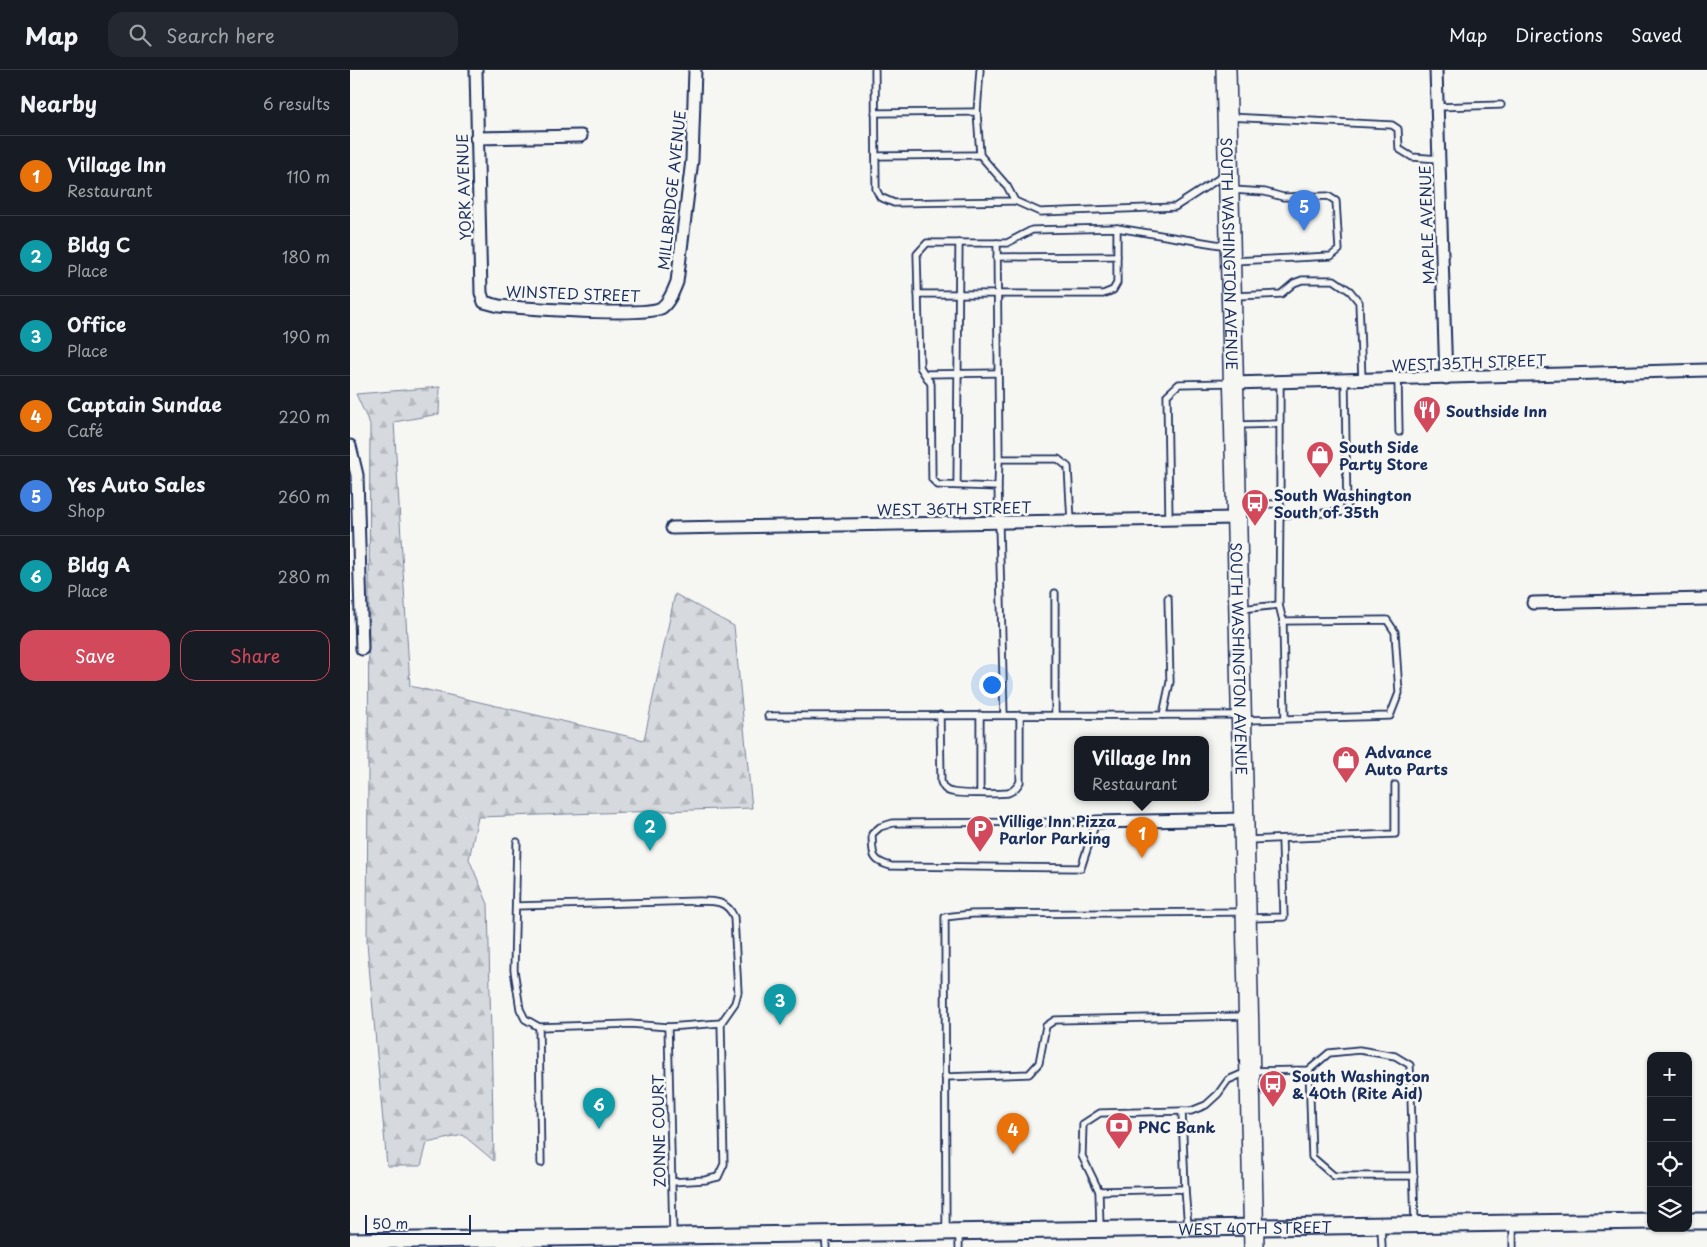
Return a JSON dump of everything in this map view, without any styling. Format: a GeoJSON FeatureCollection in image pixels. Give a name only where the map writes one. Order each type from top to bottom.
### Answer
{"type":"FeatureCollection","features":[{"type":"Feature","properties":{"kind":"main road","name":"SOUTH WASHINGTON AVENUE"},"geometry":{"type":"LineString","coordinates":[[1226,70],[1254,1247]]}},
{"type":"Feature","properties":{"kind":"street","name":"YORK AVENUE"},"geometry":{"type":"LineString","coordinates":[[476,70],[476,138],[481,293],[484,302]]}},
{"type":"Feature","properties":{"kind":"street","name":"MILLBRIDGE AVENUE"},"geometry":{"type":"LineString","coordinates":[[661,308],[670,297],[677,282],[692,160],[695,70]]}},
{"type":"Feature","properties":{"kind":"street","name":"MAPLE AVENUE"},"geometry":{"type":"LineString","coordinates":[[1436,70],[1446,378]]}},
{"type":"Feature","properties":{"kind":"street"},"geometry":{"type":"LineString","coordinates":[[476,138],[581,136]]}},
{"type":"Feature","properties":{"kind":"street","name":"WINSTED STREET"},"geometry":{"type":"LineString","coordinates":[[484,302],[499,306],[637,312],[661,308]]}},
{"type":"Feature","properties":{"kind":"street","name":"WEST 35TH STREET"},"geometry":{"type":"LineString","coordinates":[[1232,382],[1707,370]]}},
{"type":"Feature","properties":{"kind":"street"},"geometry":{"type":"LineString","coordinates":[[350,446],[357,475],[362,649]]}},
{"type":"Feature","properties":{"kind":"street","name":"WEST 36TH STREET"},"geometry":{"type":"LineString","coordinates":[[672,528],[1169,519],[1236,511]]}},
{"type":"Feature","properties":{"kind":"street"},"geometry":{"type":"LineString","coordinates":[[1533,603],[1707,599]]}},
{"type":"Feature","properties":{"kind":"street"},"geometry":{"type":"LineString","coordinates":[[1096,822],[1243,819]]}},
{"type":"Feature","properties":{"kind":"street"},"geometry":{"type":"LineString","coordinates":[[1692,1221],[1707,1221]]}},
{"type":"Feature","properties":{"kind":"street","name":"WEST 40TH STREET"},"geometry":{"type":"LineString","coordinates":[[350,1241],[446,1243],[666,1237],[825,1240],[952,1230],[1647,1222]]}},
{"type":"Feature","properties":{"kind":"lane"},"geometry":{"type":"LineString","coordinates":[[874,70],[877,156],[876,188],[880,197],[894,203],[1015,200],[1040,212],[1175,207],[1228,182],[1283,197],[1328,196],[1336,200],[1339,250],[1331,256],[1229,254],[1117,228],[1032,230],[1007,243],[927,243],[917,254],[920,367],[931,384],[932,479],[938,485],[998,487]]}},
{"type":"Feature","properties":{"kind":"lane"},"geometry":{"type":"LineString","coordinates":[[980,70],[977,112],[980,155],[1007,186],[1015,200]]}},
{"type":"Feature","properties":{"kind":"lane"},"geometry":{"type":"LineString","coordinates":[[1437,107],[1501,105]]}},
{"type":"Feature","properties":{"kind":"lane"},"geometry":{"type":"LineString","coordinates":[[875,113],[977,112]]}},
{"type":"Feature","properties":{"kind":"lane"},"geometry":{"type":"LineString","coordinates":[[1226,116],[1392,125],[1398,129],[1399,149],[1412,157],[1439,159]]}},
{"type":"Feature","properties":{"kind":"lane"},"geometry":{"type":"LineString","coordinates":[[877,156],[980,155]]}},
{"type":"Feature","properties":{"kind":"lane"},"geometry":{"type":"LineString","coordinates":[[918,294],[1103,294],[1113,290],[1117,283],[1117,228]]}},
{"type":"Feature","properties":{"kind":"lane"},"geometry":{"type":"LineString","coordinates":[[957,485],[959,243]]}},
{"type":"Feature","properties":{"kind":"lane"},"geometry":{"type":"LineString","coordinates":[[998,243],[998,487],[1004,715]]}},
{"type":"Feature","properties":{"kind":"lane"},"geometry":{"type":"LineString","coordinates":[[998,257],[1117,256]]}},
{"type":"Feature","properties":{"kind":"lane"},"geometry":{"type":"LineString","coordinates":[[1230,296],[1282,294],[1294,283],[1302,280],[1334,280],[1350,291],[1359,302],[1362,380]]}},
{"type":"Feature","properties":{"kind":"lane"},"geometry":{"type":"LineString","coordinates":[[925,374],[998,373]]}},
{"type":"Feature","properties":{"kind":"lane"},"geometry":{"type":"LineString","coordinates":[[1398,379],[1399,432]]}},
{"type":"Feature","properties":{"kind":"lane"},"geometry":{"type":"LineString","coordinates":[[1280,515],[1347,512],[1345,380]]}},
{"type":"Feature","properties":{"kind":"lane"},"geometry":{"type":"LineString","coordinates":[[1169,519],[1167,395],[1179,384],[1232,382]]}},
{"type":"Feature","properties":{"kind":"lane"},"geometry":{"type":"LineString","coordinates":[[1280,382],[1278,424],[1280,504],[1279,605],[1283,621],[1285,719]]}},
{"type":"Feature","properties":{"kind":"lane"},"geometry":{"type":"LineString","coordinates":[[1233,425],[1278,424]]}},
{"type":"Feature","properties":{"kind":"lane"},"geometry":{"type":"LineString","coordinates":[[999,459],[1058,459],[1068,467],[1071,521]]}},
{"type":"Feature","properties":{"kind":"lane"},"geometry":{"type":"LineString","coordinates":[[1236,511],[1280,504]]}},
{"type":"Feature","properties":{"kind":"lane"},"geometry":{"type":"LineString","coordinates":[[1055,593],[1055,715]]}},
{"type":"Feature","properties":{"kind":"lane"},"geometry":{"type":"LineString","coordinates":[[1163,715],[1170,682],[1168,598]]}},
{"type":"Feature","properties":{"kind":"lane"},"geometry":{"type":"LineString","coordinates":[[1238,609],[1279,605]]}},
{"type":"Feature","properties":{"kind":"lane"},"geometry":{"type":"LineString","coordinates":[[768,716],[1163,715],[1285,719],[1390,716],[1399,693],[1395,632],[1387,620],[1283,621]]}},
{"type":"Feature","properties":{"kind":"lane"},"geometry":{"type":"LineString","coordinates":[[940,715],[941,782],[944,788],[951,792],[1008,793],[1016,789],[1020,782],[1020,715]]}},
{"type":"Feature","properties":{"kind":"lane"},"geometry":{"type":"LineString","coordinates":[[980,715],[980,793]]}},
{"type":"Feature","properties":{"kind":"lane"},"geometry":{"type":"LineString","coordinates":[[1243,840],[1395,834],[1395,785]]}},
{"type":"Feature","properties":{"kind":"lane"},"geometry":{"type":"LineString","coordinates":[[1096,822],[1081,868],[892,866],[879,863],[873,856],[872,834],[880,827],[893,823],[1096,822]]}},
{"type":"Feature","properties":{"kind":"lane"},"geometry":{"type":"LineString","coordinates":[[959,1247],[952,1230],[946,1077],[945,917],[972,914],[1245,915],[1284,917],[1282,839]]}},
{"type":"Feature","properties":{"kind":"lane"},"geometry":{"type":"LineString","coordinates":[[517,842],[514,970],[520,1009],[525,1020],[539,1028],[630,1024],[668,1026],[722,1023]]}},
{"type":"Feature","properties":{"kind":"lane"},"geometry":{"type":"LineString","coordinates":[[516,906],[699,901],[722,902],[730,907],[734,917],[738,992],[735,1004],[722,1023],[724,1164],[718,1177],[705,1180],[672,1182]]}},
{"type":"Feature","properties":{"kind":"lane"},"geometry":{"type":"LineString","coordinates":[[946,1077],[1029,1074],[1040,1062],[1046,1026],[1055,1020],[1248,1016]]}},
{"type":"Feature","properties":{"kind":"lane","name":"ZONNE COURT"},"geometry":{"type":"LineString","coordinates":[[666,1237],[672,1182],[668,1026]]}},
{"type":"Feature","properties":{"kind":"lane"},"geometry":{"type":"LineString","coordinates":[[539,1028],[541,1163]]}},
{"type":"Feature","properties":{"kind":"lane"},"geometry":{"type":"LineString","coordinates":[[1100,1228],[1099,1191],[1082,1156],[1082,1124],[1100,1113],[1192,1111],[1206,1105],[1218,1094],[1228,1080],[1249,1071],[1309,1070],[1329,1053],[1359,1050],[1396,1056],[1410,1065],[1415,1224]]}},
{"type":"Feature","properties":{"kind":"lane"},"geometry":{"type":"LineString","coordinates":[[1309,1070],[1312,1157],[1334,1176],[1414,1176]]}},
{"type":"Feature","properties":{"kind":"lane"},"geometry":{"type":"LineString","coordinates":[[1182,1111],[1188,1227]]}},
{"type":"Feature","properties":{"kind":"lane"},"geometry":{"type":"LineString","coordinates":[[1099,1191],[1185,1189]]}},
{"type":"Feature","properties":{"kind":"lane"},"geometry":{"type":"LineString","coordinates":[[1513,1223],[1513,1247]]}},
{"type":"Feature","properties":{"kind":"lane"},"geometry":{"type":"LineString","coordinates":[[1381,1225],[1382,1247]]}},
{"type":"Feature","properties":{"kind":"green space"},"geometry":{"type":"Polygon","coordinates":[[[440,387],[439,414],[394,422],[410,686],[644,740],[675,594],[734,626],[752,808],[478,817],[469,859],[488,904],[494,1161],[463,1135],[427,1143],[421,1166],[387,1166],[367,943],[370,425],[356,394],[440,387]]]}},
{"type":"Feature","properties":{"kind":"place","name":"Yes Auto Sales"},"geometry":{"type":"Point","coordinates":[1304,231]}},
{"type":"Feature","properties":{"kind":"place","name":"Southside Inn"},"geometry":{"type":"Point","coordinates":[1427,434]}},
{"type":"Feature","properties":{"kind":"place","name":"South Side Party Store"},"geometry":{"type":"Point","coordinates":[1320,479]}},
{"type":"Feature","properties":{"kind":"place","name":"South Washington South of 35th"},"geometry":{"type":"Point","coordinates":[1255,527]}},
{"type":"Feature","properties":{"kind":"place","name":"Advance Auto Parts"},"geometry":{"type":"Point","coordinates":[1346,784]}},
{"type":"Feature","properties":{"kind":"place","name":"Bldg C"},"geometry":{"type":"Point","coordinates":[650,851]}},
{"type":"Feature","properties":{"kind":"place","name":"Villige Inn Pizza Parlor Parking"},"geometry":{"type":"Point","coordinates":[980,853]}},
{"type":"Feature","properties":{"kind":"place","name":"Village Inn"},"geometry":{"type":"Point","coordinates":[1142,858]}},
{"type":"Feature","properties":{"kind":"place","name":"Office"},"geometry":{"type":"Point","coordinates":[780,1025]}},
{"type":"Feature","properties":{"kind":"place","name":"South Washington & 40th (Rite Aid)"},"geometry":{"type":"Point","coordinates":[1273,1108]}},
{"type":"Feature","properties":{"kind":"place","name":"Bldg A"},"geometry":{"type":"Point","coordinates":[599,1129]}},
{"type":"Feature","properties":{"kind":"place","name":"PNC Bank"},"geometry":{"type":"Point","coordinates":[1119,1150]}},
{"type":"Feature","properties":{"kind":"place","name":"Captain Sundae"},"geometry":{"type":"Point","coordinates":[1013,1154]}}]}
